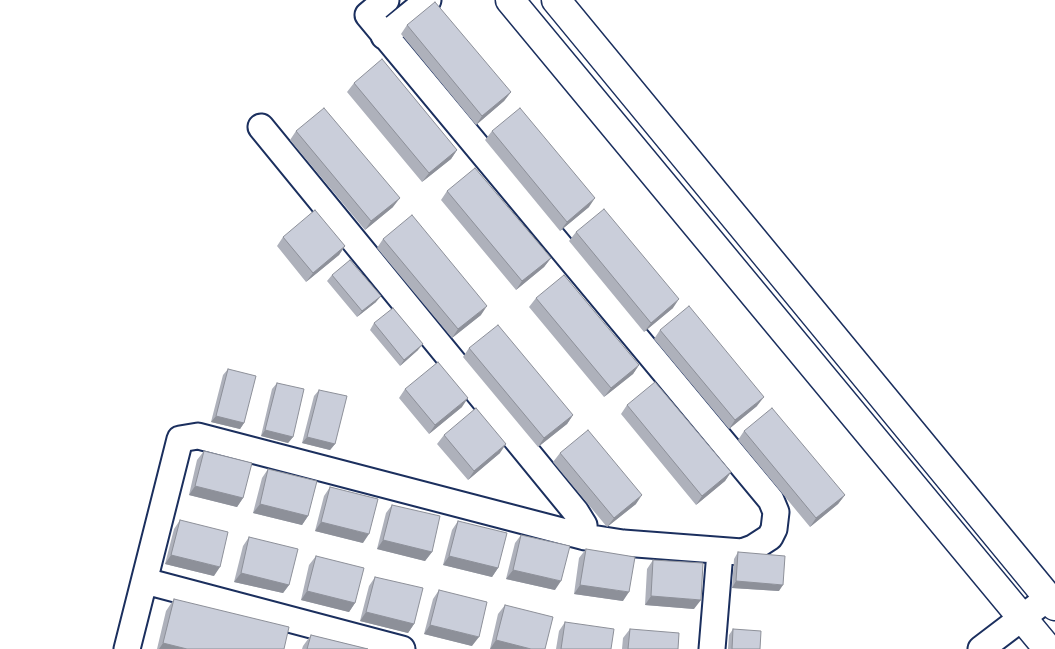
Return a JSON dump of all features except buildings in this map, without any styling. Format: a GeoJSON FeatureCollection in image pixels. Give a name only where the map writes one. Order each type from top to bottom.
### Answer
{"type":"FeatureCollection","features":[{"type":"Feature","properties":{"kind":"main road"},"geometry":{"type":"LineString","coordinates":[[510,0],[1048,649]]}},
{"type":"Feature","properties":{"kind":"main road"},"geometry":{"type":"LineString","coordinates":[[556,0],[1052,602]]}},
{"type":"Feature","properties":{"kind":"street"},"geometry":{"type":"LineString","coordinates":[[384,36],[428,0]]}},
{"type":"Feature","properties":{"kind":"street"},"geometry":{"type":"LineString","coordinates":[[127,649],[180,440],[198,436],[585,536],[623,543],[720,552],[742,552],[754,548],[770,536],[774,529],[776,512],[771,500],[384,36],[377,8]]}},
{"type":"Feature","properties":{"kind":"street"},"geometry":{"type":"LineString","coordinates":[[261,127],[576,512],[584,525],[585,536]]}},
{"type":"Feature","properties":{"kind":"street"},"geometry":{"type":"LineString","coordinates":[[712,649],[720,552]]}},
{"type":"Feature","properties":{"kind":"street"},"geometry":{"type":"LineString","coordinates":[[145,581],[402,649]]}},
{"type":"Feature","properties":{"kind":"street"},"geometry":{"type":"LineString","coordinates":[[981,649],[1022,618],[1052,602]]}}]}
